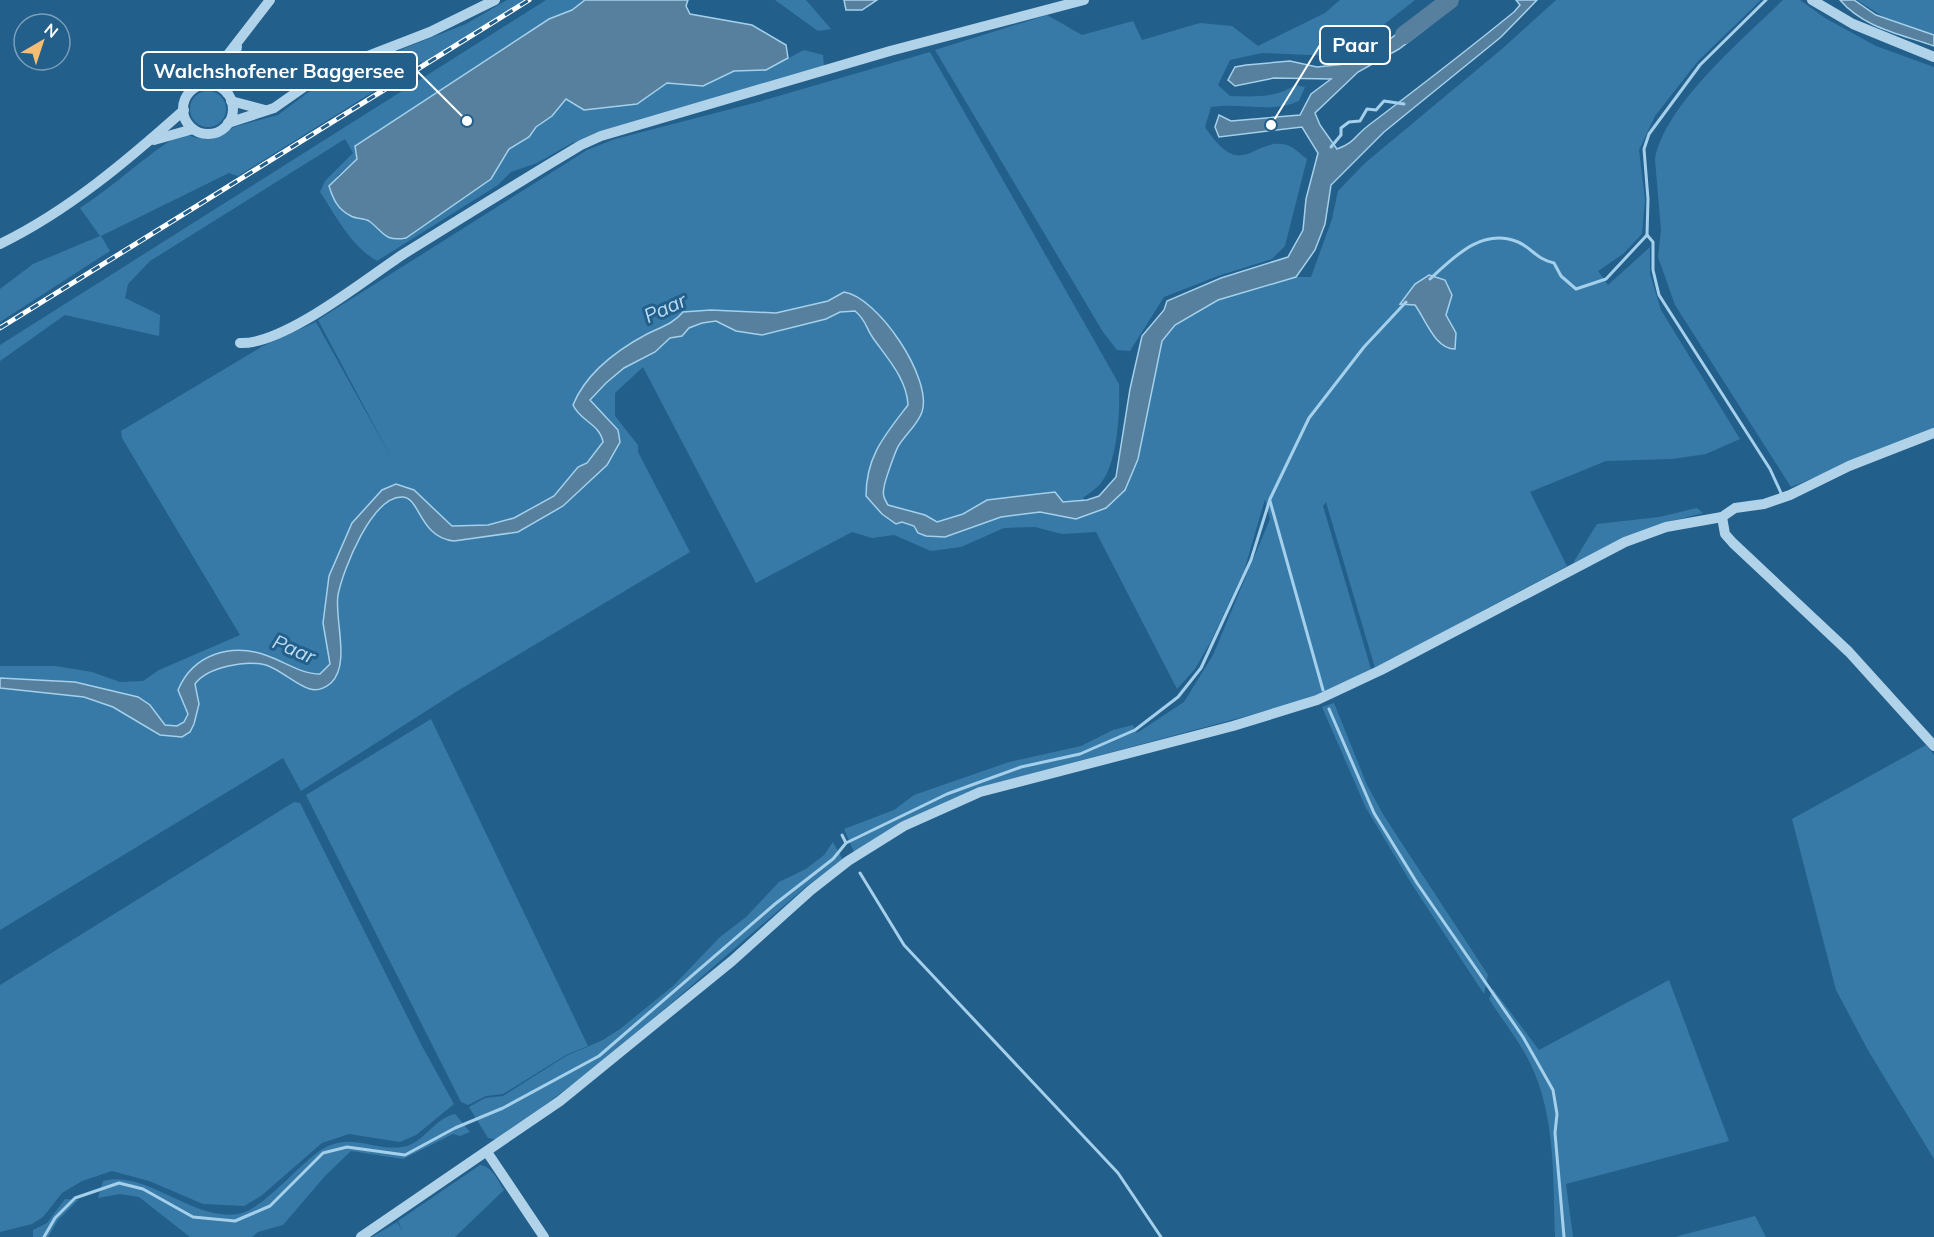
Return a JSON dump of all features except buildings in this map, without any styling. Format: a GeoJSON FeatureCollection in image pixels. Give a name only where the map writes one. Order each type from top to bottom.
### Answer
{"type":"FeatureCollection","features":[{"type":"Feature","properties":{"kind":"street"},"geometry":{"type":"LineString","coordinates":[[0,244],[44,220],[146,143],[184,110],[190,92],[205,84],[270,0]]}},
{"type":"Feature","properties":{"kind":"street"},"geometry":{"type":"LineString","coordinates":[[184,110],[188,123],[193,129],[200,132],[216,132],[228,123],[274,108],[324,73],[430,32],[495,0]]}},
{"type":"Feature","properties":{"kind":"street"},"geometry":{"type":"LineString","coordinates":[[240,343],[255,344],[301,322],[412,249],[581,145],[601,136],[890,51],[1084,0]]}},
{"type":"Feature","properties":{"kind":"street"},"geometry":{"type":"LineString","coordinates":[[1812,0],[1830,12],[1883,38],[1934,57]]}},
{"type":"Feature","properties":{"kind":"street"},"geometry":{"type":"LineString","coordinates":[[228,123],[232,116],[229,97],[239,40]]}},
{"type":"Feature","properties":{"kind":"street"},"geometry":{"type":"LineString","coordinates":[[205,84],[221,88],[229,97],[265,110]]}},
{"type":"Feature","properties":{"kind":"street"},"geometry":{"type":"LineString","coordinates":[[146,143],[168,134],[193,129]]}},
{"type":"Feature","properties":{"kind":"street"},"geometry":{"type":"LineString","coordinates":[[361,1237],[487,1152],[610,1063],[732,961],[811,890],[848,861],[904,826],[980,792],[1233,726],[1317,700],[1381,670],[1625,542],[1666,527],[1722,517],[1735,508],[1764,504],[1790,495],[1849,466],[1934,433]]}},
{"type":"Feature","properties":{"kind":"street"},"geometry":{"type":"LineString","coordinates":[[1722,517],[1725,534],[1733,543],[1849,652],[1934,746]]}},
{"type":"Feature","properties":{"kind":"street"},"geometry":{"type":"LineString","coordinates":[[487,1152],[544,1237]]}},
{"type":"Feature","properties":{"kind":"shaded area"},"geometry":{"type":"Polygon","coordinates":[[[507,0],[529,0],[425,65],[421,62],[238,176],[229,173],[101,236],[110,251],[0,322],[0,289],[33,264],[100,236],[80,208],[169,141],[183,133],[196,138],[214,139],[234,127],[278,115],[326,79],[466,24],[507,0]]]}},
{"type":"Feature","properties":{"kind":"shaded area"},"geometry":{"type":"Polygon","coordinates":[[[546,0],[585,0],[572,10],[549,19],[355,146],[357,159],[337,176],[351,216],[368,220],[383,235],[491,179],[509,149],[529,137],[536,127],[552,116],[567,99],[636,104],[667,83],[703,86],[734,71],[766,70],[804,50],[823,55],[824,67],[641,119],[572,143],[537,163],[511,172],[498,185],[377,261],[352,239],[320,192],[325,181],[353,153],[345,139],[150,261],[128,284],[125,298],[160,315],[159,336],[65,315],[0,361],[0,345],[546,0]]]}},
{"type":"Feature","properties":{"kind":"shaded area"},"geometry":{"type":"Polygon","coordinates":[[[585,0],[688,0],[686,6],[690,14],[752,25],[786,45],[788,58],[766,70],[734,71],[703,86],[667,83],[637,104],[584,110],[566,99],[552,116],[536,127],[529,137],[509,149],[491,179],[406,238],[393,239],[369,221],[346,214],[339,207],[329,186],[357,159],[355,146],[549,19],[572,10],[585,0]]]}},
{"type":"Feature","properties":{"kind":"shaded area"},"geometry":{"type":"Polygon","coordinates":[[[775,0],[806,0],[831,29],[818,31],[775,0]]]}},
{"type":"Feature","properties":{"kind":"shaded area"},"geometry":{"type":"Polygon","coordinates":[[[844,0],[877,0],[862,10],[846,10],[844,0]]]}},
{"type":"Feature","properties":{"kind":"shaded area"},"geometry":{"type":"Polygon","coordinates":[[[1340,0],[1415,0],[1354,48],[1331,56],[1262,53],[1230,60],[1218,85],[1230,96],[1264,96],[1295,85],[1305,87],[1299,101],[1288,105],[1211,107],[1205,127],[1218,144],[1229,153],[1247,154],[1275,144],[1290,146],[1307,159],[1285,246],[1272,259],[1218,276],[1164,297],[1130,351],[1117,350],[1103,332],[935,50],[1047,15],[1082,35],[1133,21],[1142,40],[1200,23],[1232,26],[1258,46],[1325,13],[1340,0]]]}},
{"type":"Feature","properties":{"kind":"shaded area"},"geometry":{"type":"Polygon","coordinates":[[[1516,0],[1537,0],[1501,37],[1384,132],[1331,185],[1325,224],[1315,250],[1296,277],[1218,300],[1175,325],[1162,341],[1138,459],[1125,490],[1106,508],[1076,519],[1040,512],[1001,517],[945,537],[926,536],[918,533],[914,526],[902,522],[896,524],[882,514],[866,496],[867,482],[869,469],[878,447],[908,405],[907,395],[895,369],[859,315],[855,311],[840,312],[826,319],[762,335],[736,331],[716,321],[702,323],[689,328],[682,336],[670,338],[655,352],[624,368],[590,400],[618,430],[620,442],[607,465],[563,506],[518,532],[454,541],[434,533],[409,499],[403,497],[392,500],[380,508],[361,536],[341,584],[337,605],[341,641],[340,664],[337,675],[326,686],[310,689],[266,665],[248,663],[217,669],[195,684],[199,704],[190,732],[182,737],[160,735],[113,707],[84,697],[0,688],[0,678],[75,682],[138,697],[150,705],[165,725],[177,726],[184,722],[188,714],[178,690],[193,668],[215,654],[241,650],[254,652],[300,670],[320,674],[330,664],[323,623],[329,576],[352,523],[382,490],[396,484],[414,490],[452,526],[488,525],[514,518],[554,496],[578,467],[587,463],[603,442],[598,431],[580,415],[573,405],[586,383],[614,355],[636,340],[671,322],[683,312],[711,310],[776,313],[828,301],[844,292],[858,297],[872,308],[887,323],[911,361],[923,398],[922,412],[899,445],[888,473],[883,493],[888,505],[925,515],[937,522],[963,514],[987,500],[1055,492],[1063,502],[1087,500],[1099,496],[1116,477],[1130,389],[1142,336],[1164,310],[1167,301],[1221,278],[1288,257],[1303,230],[1306,199],[1318,153],[1302,127],[1219,137],[1215,127],[1219,115],[1231,121],[1300,115],[1311,94],[1331,79],[1274,78],[1235,86],[1228,80],[1235,67],[1290,61],[1317,67],[1345,64],[1385,43],[1418,17],[1428,27],[1399,49],[1358,72],[1315,113],[1320,125],[1337,149],[1352,141],[1369,125],[1514,12],[1520,5],[1516,0]]]}},
{"type":"Feature","properties":{"kind":"shaded area"},"geometry":{"type":"Polygon","coordinates":[[[1556,0],[1761,0],[1698,61],[1655,116],[1639,150],[1645,200],[1642,234],[1623,254],[1598,271],[1608,285],[1650,247],[1650,274],[1661,310],[1740,439],[1706,454],[1672,459],[1606,461],[1530,492],[1567,566],[1375,668],[1326,502],[1323,506],[1371,669],[1318,697],[1000,782],[854,852],[844,829],[894,810],[914,795],[1009,762],[1081,746],[1113,730],[1133,725],[1137,733],[1184,702],[1213,655],[1270,519],[1265,499],[1244,571],[1211,641],[1195,669],[1177,689],[1096,532],[1062,534],[1035,527],[1004,528],[961,547],[931,551],[894,535],[872,538],[852,532],[756,583],[643,367],[615,393],[615,416],[638,445],[638,452],[690,552],[459,690],[301,791],[283,758],[0,930],[0,666],[55,666],[92,672],[120,682],[143,681],[159,670],[240,635],[122,438],[121,431],[263,346],[316,322],[391,457],[318,320],[587,150],[615,139],[758,102],[930,52],[1119,384],[1118,421],[1111,462],[1101,483],[1083,498],[1087,513],[1106,508],[1125,490],[1138,459],[1162,341],[1175,325],[1218,300],[1296,277],[1311,277],[1332,219],[1338,191],[1365,163],[1503,48],[1556,0]]]}},
{"type":"Feature","properties":{"kind":"shaded area"},"geometry":{"type":"Polygon","coordinates":[[[1783,0],[1800,0],[1825,18],[1876,46],[1934,67],[1934,429],[1791,487],[1675,305],[1658,257],[1661,230],[1655,160],[1661,139],[1689,95],[1728,53],[1783,0]]]}},
{"type":"Feature","properties":{"kind":"shaded area"},"geometry":{"type":"Polygon","coordinates":[[[1840,0],[1854,0],[1876,15],[1934,35],[1934,46],[1871,24],[1840,0]]]}},
{"type":"Feature","properties":{"kind":"shaded area"},"geometry":{"type":"Polygon","coordinates":[[[1857,0],[1934,0],[1934,35],[1882,16],[1857,0]]]}},
{"type":"Feature","properties":{"kind":"shaded area"},"geometry":{"type":"Polygon","coordinates":[[[208,91],[221,96],[226,109],[221,122],[208,127],[195,122],[190,109],[195,96],[208,91]]]}},
{"type":"Feature","properties":{"kind":"shaded area"},"geometry":{"type":"Polygon","coordinates":[[[1429,275],[1445,280],[1452,295],[1446,315],[1456,333],[1455,349],[1448,348],[1436,339],[1415,305],[1400,304],[1415,284],[1429,275]]]}},
{"type":"Feature","properties":{"kind":"shaded area"},"geometry":{"type":"Polygon","coordinates":[[[1697,508],[1703,513],[1664,523],[1573,563],[1597,524],[1659,517],[1697,508]]]}},
{"type":"Feature","properties":{"kind":"shaded area"},"geometry":{"type":"Polygon","coordinates":[[[1334,703],[1367,785],[1384,816],[1488,975],[1484,994],[1411,883],[1366,808],[1322,707],[1334,703]]]}},
{"type":"Feature","properties":{"kind":"shaded area"},"geometry":{"type":"Polygon","coordinates":[[[431,719],[588,1046],[566,1055],[503,1094],[486,1096],[468,1105],[461,1102],[306,795],[431,719]]]}},
{"type":"Feature","properties":{"kind":"shaded area"},"geometry":{"type":"Polygon","coordinates":[[[1926,745],[1934,755],[1934,1159],[1869,1052],[1836,990],[1792,819],[1926,745]]]}},
{"type":"Feature","properties":{"kind":"shaded area"},"geometry":{"type":"Polygon","coordinates":[[[294,802],[300,803],[422,1046],[454,1104],[416,1135],[400,1142],[349,1134],[322,1143],[261,1196],[244,1206],[203,1204],[149,1181],[112,1171],[82,1181],[62,1193],[43,1217],[32,1224],[0,1232],[0,985],[294,802]]]}},
{"type":"Feature","properties":{"kind":"shaded area"},"geometry":{"type":"Polygon","coordinates":[[[833,842],[843,860],[808,885],[609,1057],[498,1140],[488,1138],[469,1107],[485,1098],[503,1096],[566,1056],[603,1040],[620,1029],[673,986],[720,937],[746,917],[779,882],[806,869],[824,855],[833,842]]]}},
{"type":"Feature","properties":{"kind":"shaded area"},"geometry":{"type":"Polygon","coordinates":[[[1669,980],[1729,1141],[1566,1184],[1573,1237],[1555,1237],[1552,1150],[1545,1106],[1527,1056],[1489,999],[1493,989],[1539,1050],[1669,980]]]}},
{"type":"Feature","properties":{"kind":"shaded area"},"geometry":{"type":"Polygon","coordinates":[[[455,1114],[470,1132],[460,1136],[453,1134],[403,1159],[351,1151],[325,1176],[283,1225],[258,1232],[252,1237],[190,1237],[139,1197],[120,1194],[98,1198],[103,1181],[119,1179],[136,1182],[204,1210],[221,1214],[238,1214],[248,1211],[269,1196],[321,1150],[342,1142],[391,1147],[410,1145],[441,1120],[455,1114]]]}},
{"type":"Feature","properties":{"kind":"shaded area"},"geometry":{"type":"Polygon","coordinates":[[[480,1165],[491,1171],[504,1190],[455,1237],[372,1237],[397,1222],[403,1232],[398,1221],[480,1165]]]}},
{"type":"Feature","properties":{"kind":"shaded area"},"geometry":{"type":"Polygon","coordinates":[[[65,1199],[78,1200],[58,1220],[48,1237],[33,1237],[33,1230],[47,1223],[65,1199]]]}},
{"type":"Feature","properties":{"kind":"shaded area"},"geometry":{"type":"Polygon","coordinates":[[[1755,1216],[1766,1237],[1676,1237],[1682,1235],[1755,1216]]]}},
{"type":"Feature","properties":{"kind":"waterway","name":"Paar"},"geometry":{"type":"LineString","coordinates":[[1404,35],[1450,0]]}},
{"type":"Feature","properties":{"kind":"waterway"},"geometry":{"type":"LineString","coordinates":[[1430,279],[1459,254],[1481,241],[1492,238],[1505,238],[1518,242],[1543,259],[1554,263],[1561,276],[1576,289],[1606,279],[1647,235],[1648,199],[1644,149],[1649,134],[1700,65],[1766,0]]}},
{"type":"Feature","properties":{"kind":"waterway"},"geometry":{"type":"LineString","coordinates":[[1331,147],[1341,135],[1341,128],[1349,122],[1360,121],[1367,109],[1376,110],[1384,101],[1404,104]]}},
{"type":"Feature","properties":{"kind":"waterway"},"geometry":{"type":"LineString","coordinates":[[1647,235],[1653,242],[1653,270],[1659,295],[1770,469],[1781,493]]}},
{"type":"Feature","properties":{"kind":"waterway"},"geometry":{"type":"LineString","coordinates":[[44,1237],[55,1218],[75,1198],[119,1183],[143,1189],[193,1217],[235,1221],[270,1206],[323,1153],[347,1147],[405,1155],[455,1128],[503,1108],[599,1056],[775,904],[833,859],[846,843],[947,794],[1021,767],[1080,754],[1135,730],[1178,697],[1201,668],[1251,560],[1270,499],[1309,418],[1364,347],[1406,302]]}},
{"type":"Feature","properties":{"kind":"waterway"},"geometry":{"type":"LineString","coordinates":[[1270,501],[1323,690]]}},
{"type":"Feature","properties":{"kind":"waterway"},"geometry":{"type":"LineString","coordinates":[[1329,709],[1374,813],[1417,883],[1523,1037],[1553,1090],[1557,1114],[1555,1133],[1564,1237]]}},
{"type":"Feature","properties":{"kind":"waterway"},"geometry":{"type":"LineString","coordinates":[[842,835],[846,843]]}},
{"type":"Feature","properties":{"kind":"waterway"},"geometry":{"type":"LineString","coordinates":[[860,873],[904,945],[1118,1173],[1161,1237]]}},
{"type":"Feature","properties":{"kind":"railway"},"geometry":{"type":"LineString","coordinates":[[0,328],[529,0]]}},
{"type":"Feature","properties":{"kind":"place","name":"Walchshofener Baggersee"},"geometry":{"type":"Point","coordinates":[467,121]}},
{"type":"Feature","properties":{"kind":"place","name":"Paar"},"geometry":{"type":"Point","coordinates":[1271,125]}}]}
